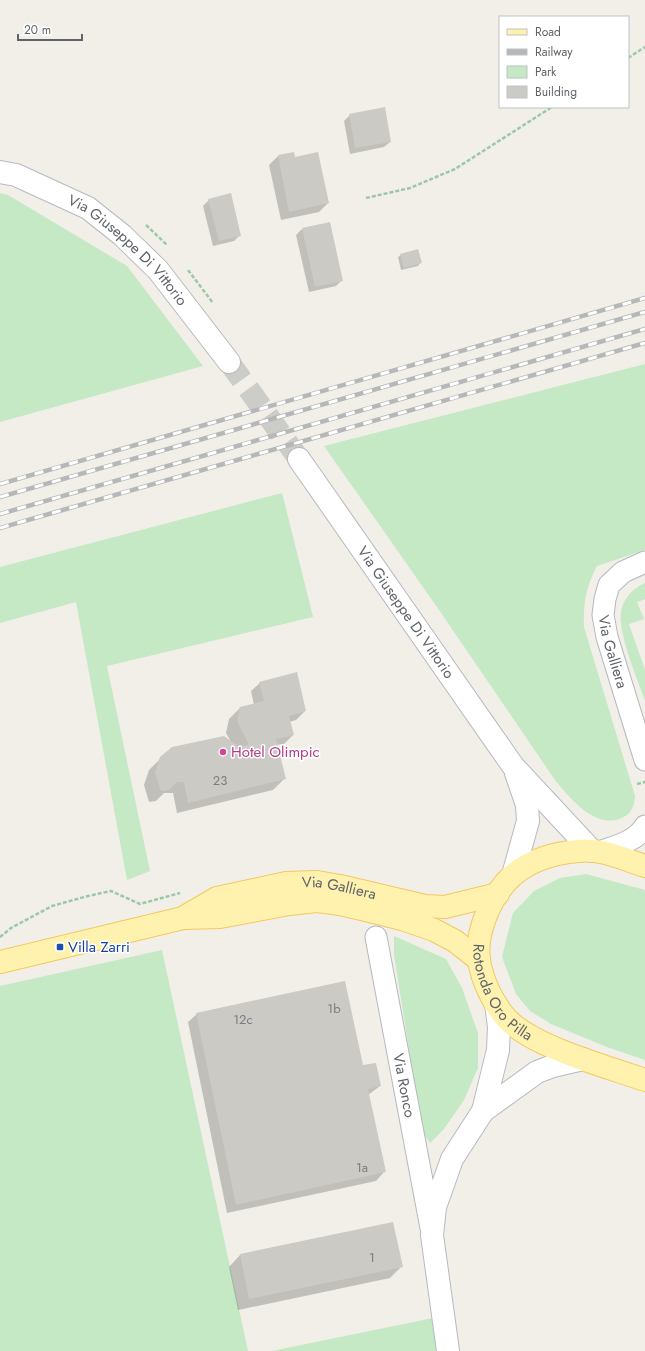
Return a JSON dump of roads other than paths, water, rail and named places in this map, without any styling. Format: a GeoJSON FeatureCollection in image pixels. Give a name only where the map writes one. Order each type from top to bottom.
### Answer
{"type":"FeatureCollection","features":[{"type":"Feature","properties":{"kind":"main road","name":"Rotonda Oro Pilla"},"geometry":{"type":"LineString","coordinates":[[645,866],[597,851],[579,851],[557,854],[538,860],[513,875],[488,910],[482,926],[479,960],[487,987],[496,1004],[508,1020],[519,1029],[542,1042],[645,1080]]}},
{"type":"Feature","properties":{"kind":"main road","name":"Via Galliera"},"geometry":{"type":"LineString","coordinates":[[183,918],[217,898],[286,883],[317,882],[425,906],[446,907],[498,894]]}},
{"type":"Feature","properties":{"kind":"main road","name":"Via Galliera"},"geometry":{"type":"LineString","coordinates":[[0,962],[183,918],[220,917],[289,904],[317,902],[340,904],[402,919],[434,930],[455,941],[479,960]]}},
{"type":"Feature","properties":{"kind":"street","name":"Via Giuseppe Di Vittorio"},"geometry":{"type":"LineString","coordinates":[[0,172],[16,175],[88,208],[122,235],[158,270],[229,362]]}},
{"type":"Feature","properties":{"kind":"street","name":"Via Giuseppe Di Vittorio"},"geometry":{"type":"LineString","coordinates":[[299,459],[513,766],[597,851]]}},
{"type":"Feature","properties":{"kind":"street","name":"Via Galliera"},"geometry":{"type":"LineString","coordinates":[[645,562],[623,572],[609,585],[603,615],[607,638],[645,760]]}},
{"type":"Feature","properties":{"kind":"street","name":"Via Giuseppe Di Vittorio"},"geometry":{"type":"LineString","coordinates":[[513,766],[527,805],[528,821],[513,875]]}},
{"type":"Feature","properties":{"kind":"street"},"geometry":{"type":"LineString","coordinates":[[597,851],[624,844],[645,826]]}},
{"type":"Feature","properties":{"kind":"street","name":"Via Ronco"},"geometry":{"type":"LineString","coordinates":[[376,937],[432,1235],[448,1351]]}},
{"type":"Feature","properties":{"kind":"street","name":"Via Ronco"},"geometry":{"type":"LineString","coordinates":[[432,1235],[435,1207],[452,1159],[483,1111],[498,1050],[499,1027],[496,1004]]}},
{"type":"Feature","properties":{"kind":"street","name":"Via Ronco"},"geometry":{"type":"LineString","coordinates":[[483,1111],[537,1072],[583,1058]]}},
{"type":"Feature","properties":{"kind":"tunnel"},"geometry":{"type":"LineString","coordinates":[[229,362],[299,459]]}},
{"type":"Feature","properties":{"kind":"railway"},"geometry":{"type":"LineString","coordinates":[[0,484],[645,298]]}},
{"type":"Feature","properties":{"kind":"railway"},"geometry":{"type":"LineString","coordinates":[[0,497],[645,312]]}},
{"type":"Feature","properties":{"kind":"railway"},"geometry":{"type":"LineString","coordinates":[[0,514],[645,329]]}},
{"type":"Feature","properties":{"kind":"railway"},"geometry":{"type":"LineString","coordinates":[[0,528],[645,343]]}},
{"type":"Feature","properties":{"kind":"place","name":"Hotel Olimpic"},"geometry":{"type":"Point","coordinates":[223,752]}},
{"type":"Feature","properties":{"kind":"place","name":"Villa Zarri"},"geometry":{"type":"Point","coordinates":[60,947]}}]}
